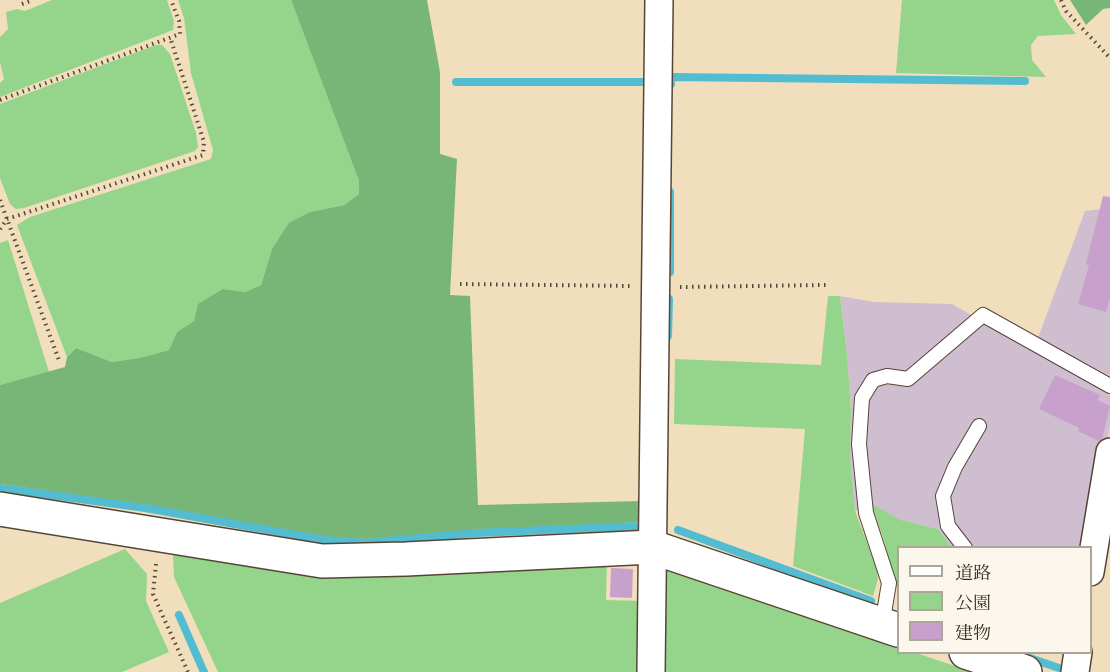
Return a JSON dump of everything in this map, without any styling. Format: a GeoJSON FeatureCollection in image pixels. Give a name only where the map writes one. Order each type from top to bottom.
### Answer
{"type":"FeatureCollection","features":[{"type":"Feature","properties":{"kind":"street"},"geometry":{"type":"LineString","coordinates":[[651,672],[659,0]]}},
{"type":"Feature","properties":{"kind":"street"},"geometry":{"type":"LineString","coordinates":[[1092,560],[1110,452]]}},
{"type":"Feature","properties":{"kind":"street"},"geometry":{"type":"LineString","coordinates":[[0,509],[322,561],[652,547],[890,628]]}},
{"type":"Feature","properties":{"kind":"street"},"geometry":{"type":"LineString","coordinates":[[972,654],[1024,672]]}},
{"type":"Feature","properties":{"kind":"street"},"geometry":{"type":"LineString","coordinates":[[1075,672],[1078,654]]}},
{"type":"Feature","properties":{"kind":"lane"},"geometry":{"type":"LineString","coordinates":[[890,628],[889,583],[866,513],[859,444],[862,398],[873,380],[887,376],[908,379],[983,315],[1110,386]]}},
{"type":"Feature","properties":{"kind":"lane"},"geometry":{"type":"LineString","coordinates":[[963,546],[948,526],[943,496],[955,467],[979,426]]}},
{"type":"Feature","properties":{"kind":"path"},"geometry":{"type":"LineString","coordinates":[[22,4],[33,0]]}},
{"type":"Feature","properties":{"kind":"path"},"geometry":{"type":"LineString","coordinates":[[0,100],[180,34],[179,21],[171,0]]}},
{"type":"Feature","properties":{"kind":"path"},"geometry":{"type":"LineString","coordinates":[[1061,0],[1066,11],[1110,58]]}},
{"type":"Feature","properties":{"kind":"path"},"geometry":{"type":"LineString","coordinates":[[0,229],[7,219],[203,155],[204,142],[170,37]]}},
{"type":"Feature","properties":{"kind":"path"},"geometry":{"type":"LineString","coordinates":[[0,200],[60,363]]}},
{"type":"Feature","properties":{"kind":"path"},"geometry":{"type":"LineString","coordinates":[[148,533],[157,556],[153,594],[189,672]]}},
{"type":"Feature","properties":{"kind":"shaded area"},"geometry":{"type":"Polygon","coordinates":[[[1110,208],[1110,376],[1038,338],[1085,211],[1110,208]]]}},
{"type":"Feature","properties":{"kind":"shaded area"},"geometry":{"type":"Polygon","coordinates":[[[840,296],[874,302],[952,304],[1110,395],[1110,426],[1087,546],[950,546],[938,529],[901,520],[871,505],[855,511],[850,455],[851,410],[840,296]]]}},
{"type":"Feature","properties":{"kind":"green space"},"geometry":{"type":"Polygon","coordinates":[[[52,0],[167,0],[174,21],[173,30],[0,97],[0,83],[4,79],[0,62],[0,37],[8,29],[6,12],[17,9],[25,11],[52,0]]]}},
{"type":"Feature","properties":{"kind":"green space"},"geometry":{"type":"Polygon","coordinates":[[[178,0],[291,0],[359,181],[359,194],[344,205],[310,212],[272,249],[261,285],[245,292],[223,289],[194,321],[177,332],[169,350],[112,362],[76,348],[67,357],[17,225],[30,217],[211,159],[213,150],[191,73],[184,18],[178,0]]]}},
{"type":"Feature","properties":{"kind":"green space"},"geometry":{"type":"Polygon","coordinates":[[[291,0],[427,0],[440,72],[440,154],[457,159],[450,295],[470,296],[478,505],[640,501],[640,522],[366,539],[325,538],[145,505],[0,484],[0,385],[65,367],[67,357],[76,348],[112,362],[169,350],[177,332],[194,321],[198,304],[223,289],[245,292],[261,285],[272,249],[289,223],[310,212],[344,205],[359,194],[359,181],[291,0]]]}},
{"type":"Feature","properties":{"kind":"green space"},"geometry":{"type":"Polygon","coordinates":[[[902,0],[1054,0],[1061,15],[1076,34],[1038,36],[1031,45],[1032,60],[1046,77],[896,73],[902,0]]]}},
{"type":"Feature","properties":{"kind":"green space"},"geometry":{"type":"Polygon","coordinates":[[[1070,0],[1110,0],[1110,8],[1103,9],[1086,25],[1070,0]]]}},
{"type":"Feature","properties":{"kind":"green space"},"geometry":{"type":"Polygon","coordinates":[[[156,45],[162,45],[170,54],[196,133],[198,147],[195,151],[24,208],[16,209],[10,204],[0,178],[0,104],[156,45]]]}},
{"type":"Feature","properties":{"kind":"green space"},"geometry":{"type":"Polygon","coordinates":[[[8,240],[49,372],[0,385],[0,243],[8,240]]]}},
{"type":"Feature","properties":{"kind":"green space"},"geometry":{"type":"Polygon","coordinates":[[[828,296],[840,296],[851,410],[850,455],[855,511],[877,569],[878,579],[873,596],[793,566],[805,429],[674,424],[675,359],[821,365],[828,296]]]}},
{"type":"Feature","properties":{"kind":"green space"},"geometry":{"type":"Polygon","coordinates":[[[871,504],[901,520],[938,529],[950,546],[897,546],[897,589],[883,537],[871,504]]]}},
{"type":"Feature","properties":{"kind":"green space"},"geometry":{"type":"Polygon","coordinates":[[[125,549],[147,574],[146,601],[169,652],[122,672],[0,672],[0,603],[125,549]]]}},
{"type":"Feature","properties":{"kind":"green space"},"geometry":{"type":"Polygon","coordinates":[[[173,554],[607,559],[606,600],[642,601],[640,672],[218,672],[174,577],[173,554]]]}},
{"type":"Feature","properties":{"kind":"green space"},"geometry":{"type":"Polygon","coordinates":[[[666,566],[897,647],[897,654],[919,654],[973,672],[657,672],[666,566]]]}},
{"type":"Feature","properties":{"kind":"building"},"geometry":{"type":"Polygon","coordinates":[[[1103,196],[1110,197],[1110,298],[1106,312],[1078,304],[1089,265],[1086,264],[1103,196]]]}},
{"type":"Feature","properties":{"kind":"building"},"geometry":{"type":"Polygon","coordinates":[[[1055,375],[1100,395],[1098,400],[1110,406],[1102,439],[1099,441],[1078,431],[1079,428],[1039,409],[1055,375]]]}},
{"type":"Feature","properties":{"kind":"building"},"geometry":{"type":"Polygon","coordinates":[[[611,568],[633,569],[632,598],[610,597],[611,568]]]}},
{"type":"Feature","properties":{"kind":"waterway"},"geometry":{"type":"LineString","coordinates":[[671,84],[670,77],[1025,81]]}},
{"type":"Feature","properties":{"kind":"waterway"},"geometry":{"type":"LineString","coordinates":[[456,82],[645,82]]}},
{"type":"Feature","properties":{"kind":"waterway"},"geometry":{"type":"LineString","coordinates":[[670,192],[670,272]]}},
{"type":"Feature","properties":{"kind":"waterway"},"geometry":{"type":"LineString","coordinates":[[668,336],[669,299]]}},
{"type":"Feature","properties":{"kind":"waterway"},"geometry":{"type":"LineString","coordinates":[[0,488],[145,508],[324,540],[365,543],[477,533],[639,526]]}},
{"type":"Feature","properties":{"kind":"waterway"},"geometry":{"type":"LineString","coordinates":[[678,530],[871,601]]}},
{"type":"Feature","properties":{"kind":"waterway"},"geometry":{"type":"LineString","coordinates":[[179,615],[204,672]]}},
{"type":"Feature","properties":{"kind":"waterway"},"geometry":{"type":"LineString","coordinates":[[1027,657],[1059,668]]}}]}
